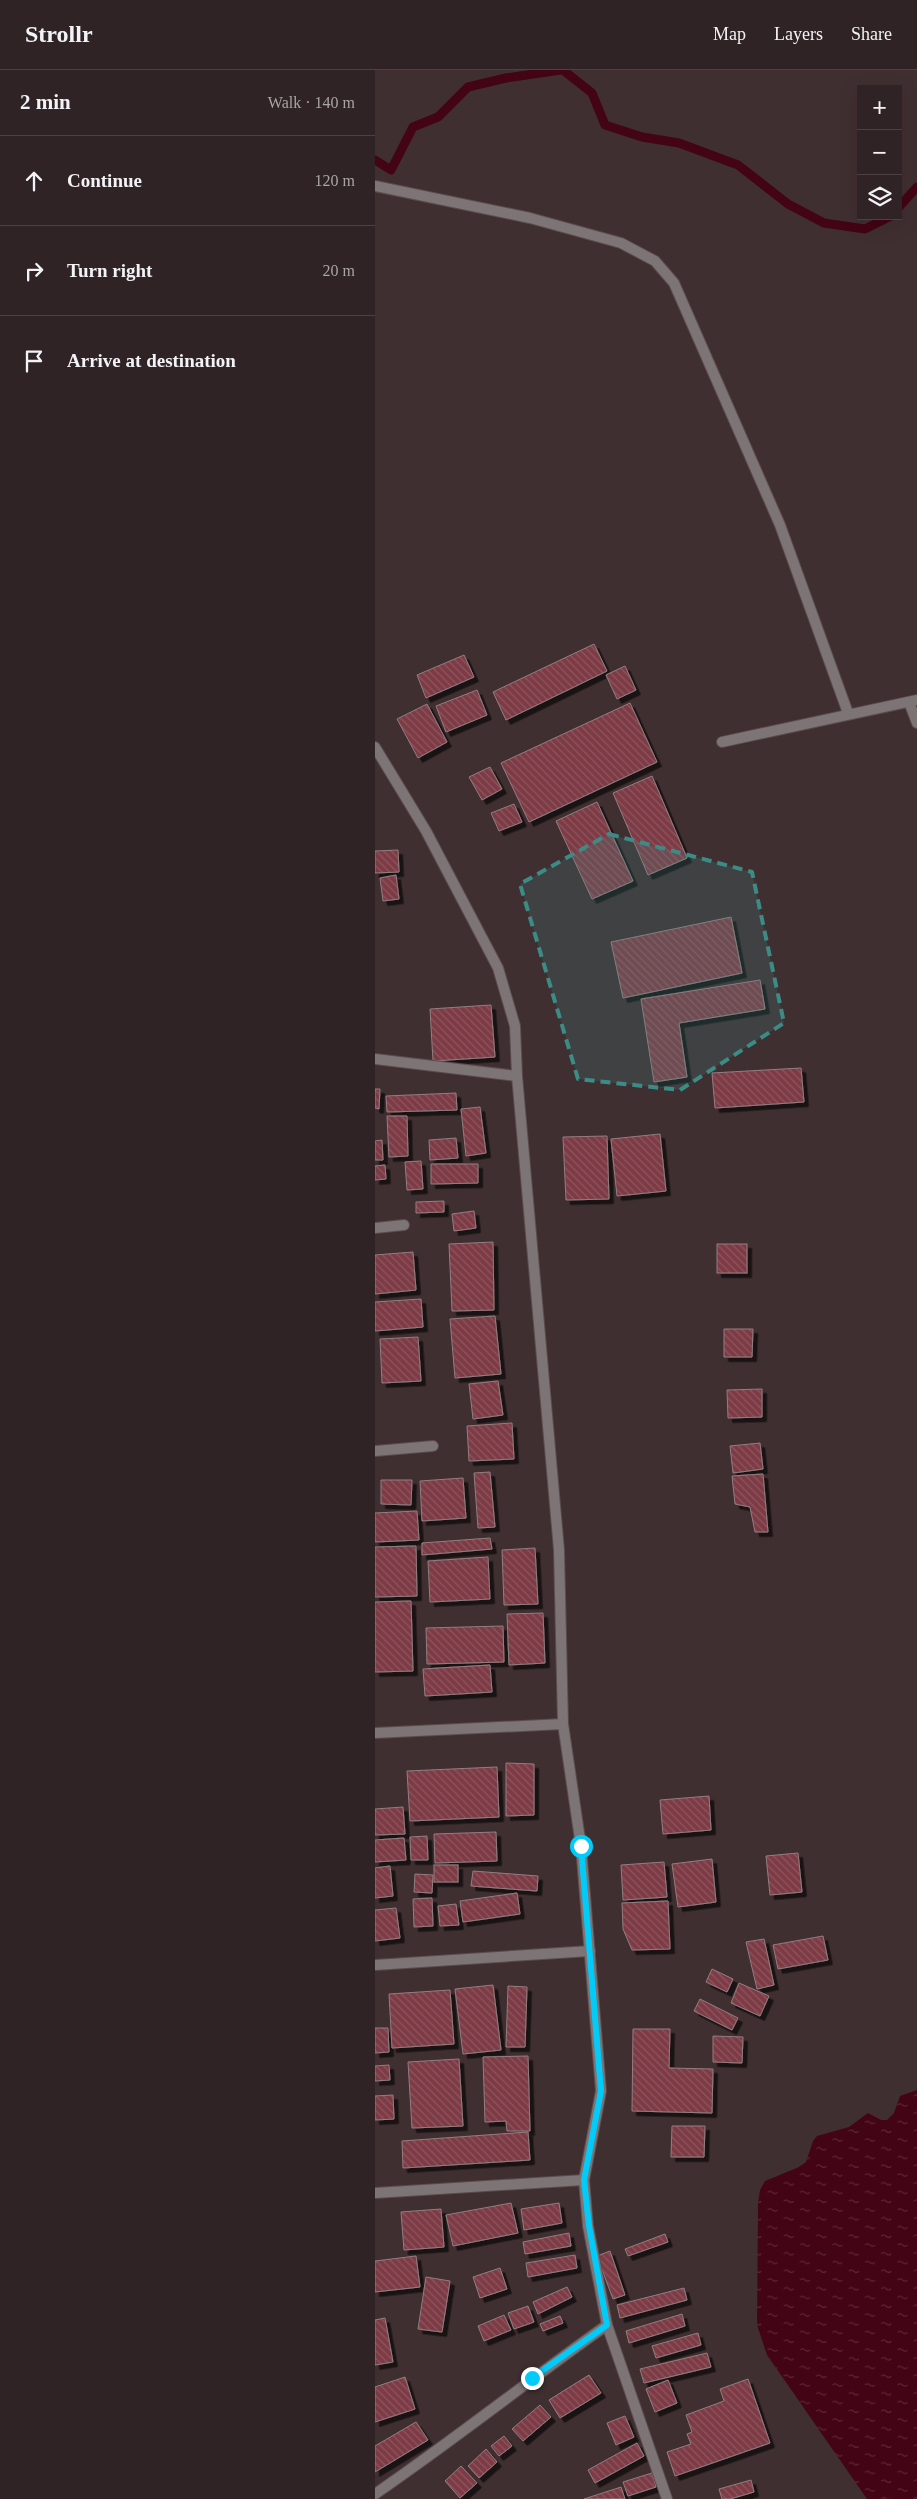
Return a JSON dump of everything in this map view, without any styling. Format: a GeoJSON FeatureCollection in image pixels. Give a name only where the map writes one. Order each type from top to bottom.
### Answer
{"type":"FeatureCollection","features":[{"type":"Feature","properties":{"kind":"street"},"geometry":{"type":"LineString","coordinates":[[375,186],[530,218],[621,243],[655,261],[674,283],[780,525],[848,713]]}},
{"type":"Feature","properties":{"kind":"street"},"geometry":{"type":"LineString","coordinates":[[721,742],[848,713],[913,701],[917,723]]}},
{"type":"Feature","properties":{"kind":"street"},"geometry":{"type":"LineString","coordinates":[[375,747],[425,831],[498,968],[515,1026],[517,1076],[559,1550],[563,1724],[581,1846],[601,2091],[584,2180],[589,2226],[607,2325],[667,2499]]}},
{"type":"Feature","properties":{"kind":"street"},"geometry":{"type":"LineString","coordinates":[[375,1059],[517,1076]]}},
{"type":"Feature","properties":{"kind":"street"},"geometry":{"type":"LineString","coordinates":[[375,1228],[404,1225]]}},
{"type":"Feature","properties":{"kind":"street"},"geometry":{"type":"LineString","coordinates":[[375,1451],[433,1446]]}},
{"type":"Feature","properties":{"kind":"street"},"geometry":{"type":"LineString","coordinates":[[375,1733],[563,1724]]}},
{"type":"Feature","properties":{"kind":"street"},"geometry":{"type":"LineString","coordinates":[[375,1965],[590,1951]]}},
{"type":"Feature","properties":{"kind":"street"},"geometry":{"type":"LineString","coordinates":[[375,2193],[584,2180]]}},
{"type":"Feature","properties":{"kind":"street"},"geometry":{"type":"LineString","coordinates":[[375,2494],[441,2448],[532,2378],[607,2325]]}},
{"type":"Feature","properties":{"kind":"highlighted area"},"geometry":{"type":"Polygon","coordinates":[[[609,834],[752,872],[784,1023],[680,1090],[578,1079],[520,884],[609,834]]]}},
{"type":"Feature","properties":{"kind":"water"},"geometry":{"type":"Polygon","coordinates":[[[917,2090],[917,2499],[867,2499],[767,2355],[757,2325],[758,2203],[760,2190],[765,2181],[799,2167],[806,2162],[813,2141],[817,2136],[849,2127],[868,2113],[881,2120],[887,2120],[894,2113],[900,2096],[917,2090]]]}},
{"type":"Feature","properties":{"kind":"building"},"geometry":{"type":"Polygon","coordinates":[[[594,644],[607,671],[506,720],[493,692],[594,644]]]}},
{"type":"Feature","properties":{"kind":"building"},"geometry":{"type":"Polygon","coordinates":[[[464,655],[474,677],[426,698],[417,675],[464,655]]]}},
{"type":"Feature","properties":{"kind":"building"},"geometry":{"type":"Polygon","coordinates":[[[625,666],[636,690],[617,699],[606,675],[625,666]]]}},
{"type":"Feature","properties":{"kind":"building"},"geometry":{"type":"Polygon","coordinates":[[[477,690],[487,715],[446,732],[436,706],[477,690]]]}},
{"type":"Feature","properties":{"kind":"building"},"geometry":{"type":"Polygon","coordinates":[[[630,703],[657,762],[529,822],[501,763],[630,703]]]}},
{"type":"Feature","properties":{"kind":"building"},"geometry":{"type":"Polygon","coordinates":[[[427,704],[447,742],[418,758],[397,719],[427,704]]]}},
{"type":"Feature","properties":{"kind":"building"},"geometry":{"type":"Polygon","coordinates":[[[490,767],[502,789],[482,800],[469,777],[490,767]]]}},
{"type":"Feature","properties":{"kind":"building"},"geometry":{"type":"Polygon","coordinates":[[[652,776],[687,858],[648,875],[613,793],[652,776]]]}},
{"type":"Feature","properties":{"kind":"building"},"geometry":{"type":"Polygon","coordinates":[[[597,802],[633,881],[592,899],[556,821],[597,802]]]}},
{"type":"Feature","properties":{"kind":"building"},"geometry":{"type":"Polygon","coordinates":[[[514,804],[522,822],[499,831],[491,813],[514,804]]]}},
{"type":"Feature","properties":{"kind":"building"},"geometry":{"type":"Polygon","coordinates":[[[398,850],[399,872],[375,873],[375,851],[398,850]]]}},
{"type":"Feature","properties":{"kind":"building"},"geometry":{"type":"Polygon","coordinates":[[[396,875],[399,899],[383,901],[380,878],[396,875]]]}},
{"type":"Feature","properties":{"kind":"building"},"geometry":{"type":"Polygon","coordinates":[[[731,917],[742,973],[623,998],[611,942],[731,917]]]}},
{"type":"Feature","properties":{"kind":"building"},"geometry":{"type":"Polygon","coordinates":[[[760,980],[765,1009],[679,1023],[687,1077],[654,1082],[641,999],[760,980]]]}},
{"type":"Feature","properties":{"kind":"building"},"geometry":{"type":"Polygon","coordinates":[[[491,1005],[495,1057],[433,1061],[430,1009],[491,1005]]]}},
{"type":"Feature","properties":{"kind":"building"},"geometry":{"type":"Polygon","coordinates":[[[801,1068],[804,1102],[715,1108],[712,1073],[801,1068]]]}},
{"type":"Feature","properties":{"kind":"building"},"geometry":{"type":"Polygon","coordinates":[[[375,1089],[380,1089],[379,1109],[375,1108],[375,1089]]]}},
{"type":"Feature","properties":{"kind":"building"},"geometry":{"type":"Polygon","coordinates":[[[456,1093],[457,1110],[387,1112],[386,1096],[456,1093]]]}},
{"type":"Feature","properties":{"kind":"building"},"geometry":{"type":"Polygon","coordinates":[[[480,1107],[486,1153],[466,1156],[461,1109],[480,1107]]]}},
{"type":"Feature","properties":{"kind":"building"},"geometry":{"type":"Polygon","coordinates":[[[387,1116],[407,1116],[408,1156],[389,1157],[387,1116]]]}},
{"type":"Feature","properties":{"kind":"building"},"geometry":{"type":"Polygon","coordinates":[[[660,1134],[666,1191],[617,1196],[611,1139],[660,1134]]]}},
{"type":"Feature","properties":{"kind":"building"},"geometry":{"type":"Polygon","coordinates":[[[607,1136],[609,1199],[566,1200],[563,1137],[607,1136]]]}},
{"type":"Feature","properties":{"kind":"building"},"geometry":{"type":"Polygon","coordinates":[[[456,1138],[458,1158],[430,1160],[429,1140],[456,1138]]]}},
{"type":"Feature","properties":{"kind":"building"},"geometry":{"type":"Polygon","coordinates":[[[382,1140],[383,1160],[375,1160],[375,1141],[382,1140]]]}},
{"type":"Feature","properties":{"kind":"building"},"geometry":{"type":"Polygon","coordinates":[[[421,1161],[423,1189],[407,1190],[405,1162],[421,1161]]]}},
{"type":"Feature","properties":{"kind":"building"},"geometry":{"type":"Polygon","coordinates":[[[431,1164],[478,1164],[478,1183],[431,1184],[431,1164]]]}},
{"type":"Feature","properties":{"kind":"building"},"geometry":{"type":"Polygon","coordinates":[[[385,1165],[386,1179],[375,1180],[375,1166],[385,1165]]]}},
{"type":"Feature","properties":{"kind":"building"},"geometry":{"type":"Polygon","coordinates":[[[444,1201],[444,1212],[416,1213],[416,1202],[444,1201]]]}},
{"type":"Feature","properties":{"kind":"building"},"geometry":{"type":"Polygon","coordinates":[[[474,1211],[476,1228],[454,1231],[452,1214],[474,1211]]]}},
{"type":"Feature","properties":{"kind":"building"},"geometry":{"type":"Polygon","coordinates":[[[493,1242],[494,1310],[452,1311],[449,1244],[493,1242]]]}},
{"type":"Feature","properties":{"kind":"building"},"geometry":{"type":"Polygon","coordinates":[[[717,1244],[747,1244],[747,1273],[717,1273],[717,1244]]]}},
{"type":"Feature","properties":{"kind":"building"},"geometry":{"type":"Polygon","coordinates":[[[413,1252],[416,1290],[375,1294],[375,1255],[413,1252]]]}},
{"type":"Feature","properties":{"kind":"building"},"geometry":{"type":"Polygon","coordinates":[[[421,1299],[423,1327],[375,1331],[375,1302],[421,1299]]]}},
{"type":"Feature","properties":{"kind":"building"},"geometry":{"type":"Polygon","coordinates":[[[495,1316],[501,1374],[455,1378],[450,1319],[495,1316]]]}},
{"type":"Feature","properties":{"kind":"building"},"geometry":{"type":"Polygon","coordinates":[[[724,1329],[753,1329],[752,1357],[724,1357],[724,1329]]]}},
{"type":"Feature","properties":{"kind":"building"},"geometry":{"type":"Polygon","coordinates":[[[418,1337],[421,1381],[382,1383],[380,1339],[418,1337]]]}},
{"type":"Feature","properties":{"kind":"building"},"geometry":{"type":"Polygon","coordinates":[[[498,1381],[503,1415],[473,1419],[469,1384],[498,1381]]]}},
{"type":"Feature","properties":{"kind":"building"},"geometry":{"type":"Polygon","coordinates":[[[762,1389],[762,1417],[728,1418],[727,1390],[762,1389]]]}},
{"type":"Feature","properties":{"kind":"building"},"geometry":{"type":"Polygon","coordinates":[[[512,1423],[514,1459],[469,1461],[467,1426],[512,1423]]]}},
{"type":"Feature","properties":{"kind":"building"},"geometry":{"type":"Polygon","coordinates":[[[760,1443],[763,1469],[733,1473],[730,1446],[760,1443]]]}},
{"type":"Feature","properties":{"kind":"building"},"geometry":{"type":"Polygon","coordinates":[[[490,1472],[495,1527],[478,1528],[474,1473],[490,1472]]]}},
{"type":"Feature","properties":{"kind":"building"},"geometry":{"type":"Polygon","coordinates":[[[763,1474],[768,1532],[755,1532],[750,1507],[735,1504],[732,1476],[763,1474]]]}},
{"type":"Feature","properties":{"kind":"building"},"geometry":{"type":"Polygon","coordinates":[[[463,1478],[466,1518],[422,1521],[420,1481],[463,1478]]]}},
{"type":"Feature","properties":{"kind":"building"},"geometry":{"type":"Polygon","coordinates":[[[381,1480],[412,1480],[411,1505],[381,1504],[381,1480]]]}},
{"type":"Feature","properties":{"kind":"building"},"geometry":{"type":"Polygon","coordinates":[[[417,1511],[419,1540],[375,1542],[375,1513],[417,1511]]]}},
{"type":"Feature","properties":{"kind":"building"},"geometry":{"type":"Polygon","coordinates":[[[490,1538],[492,1549],[422,1555],[422,1543],[490,1538]]]}},
{"type":"Feature","properties":{"kind":"building"},"geometry":{"type":"Polygon","coordinates":[[[416,1546],[417,1596],[375,1597],[375,1547],[416,1546]]]}},
{"type":"Feature","properties":{"kind":"building"},"geometry":{"type":"Polygon","coordinates":[[[535,1548],[538,1604],[504,1605],[502,1550],[535,1548]]]}},
{"type":"Feature","properties":{"kind":"building"},"geometry":{"type":"Polygon","coordinates":[[[488,1557],[490,1599],[430,1602],[428,1561],[488,1557]]]}},
{"type":"Feature","properties":{"kind":"building"},"geometry":{"type":"Polygon","coordinates":[[[411,1601],[413,1671],[375,1672],[375,1602],[411,1601]]]}},
{"type":"Feature","properties":{"kind":"building"},"geometry":{"type":"Polygon","coordinates":[[[543,1613],[545,1663],[509,1665],[507,1614],[543,1613]]]}},
{"type":"Feature","properties":{"kind":"building"},"geometry":{"type":"Polygon","coordinates":[[[503,1626],[504,1662],[427,1664],[426,1628],[503,1626]]]}},
{"type":"Feature","properties":{"kind":"building"},"geometry":{"type":"Polygon","coordinates":[[[490,1665],[492,1692],[425,1696],[423,1669],[490,1665]]]}},
{"type":"Feature","properties":{"kind":"building"},"geometry":{"type":"Polygon","coordinates":[[[506,1763],[534,1764],[534,1815],[506,1816],[506,1763]]]}},
{"type":"Feature","properties":{"kind":"building"},"geometry":{"type":"Polygon","coordinates":[[[497,1767],[499,1817],[410,1821],[407,1771],[497,1767]]]}},
{"type":"Feature","properties":{"kind":"building"},"geometry":{"type":"Polygon","coordinates":[[[709,1796],[711,1830],[663,1834],[660,1800],[709,1796]]]}},
{"type":"Feature","properties":{"kind":"building"},"geometry":{"type":"Polygon","coordinates":[[[403,1807],[405,1834],[375,1835],[375,1809],[403,1807]]]}},
{"type":"Feature","properties":{"kind":"building"},"geometry":{"type":"Polygon","coordinates":[[[496,1832],[497,1861],[435,1863],[434,1834],[496,1832]]]}},
{"type":"Feature","properties":{"kind":"building"},"geometry":{"type":"Polygon","coordinates":[[[427,1836],[428,1860],[411,1860],[410,1837],[427,1836]]]}},
{"type":"Feature","properties":{"kind":"building"},"geometry":{"type":"Polygon","coordinates":[[[404,1838],[406,1860],[375,1862],[375,1840],[404,1838]]]}},
{"type":"Feature","properties":{"kind":"building"},"geometry":{"type":"Polygon","coordinates":[[[798,1853],[802,1892],[770,1895],[766,1856],[798,1853]]]}},
{"type":"Feature","properties":{"kind":"building"},"geometry":{"type":"Polygon","coordinates":[[[712,1859],[716,1902],[678,1907],[672,1864],[712,1859]]]}},
{"type":"Feature","properties":{"kind":"building"},"geometry":{"type":"Polygon","coordinates":[[[664,1862],[667,1897],[623,1900],[621,1865],[664,1862]]]}},
{"type":"Feature","properties":{"kind":"building"},"geometry":{"type":"Polygon","coordinates":[[[434,1865],[458,1865],[458,1882],[434,1882],[434,1865]]]}},
{"type":"Feature","properties":{"kind":"building"},"geometry":{"type":"Polygon","coordinates":[[[390,1866],[393,1896],[375,1898],[375,1868],[390,1866]]]}},
{"type":"Feature","properties":{"kind":"building"},"geometry":{"type":"Polygon","coordinates":[[[473,1871],[538,1876],[537,1891],[471,1886],[473,1871]]]}},
{"type":"Feature","properties":{"kind":"building"},"geometry":{"type":"Polygon","coordinates":[[[415,1874],[433,1875],[432,1893],[414,1892],[415,1874]]]}},
{"type":"Feature","properties":{"kind":"building"},"geometry":{"type":"Polygon","coordinates":[[[517,1893],[520,1914],[463,1922],[460,1901],[517,1893]]]}},
{"type":"Feature","properties":{"kind":"building"},"geometry":{"type":"Polygon","coordinates":[[[432,1898],[433,1926],[414,1927],[413,1899],[432,1898]]]}},
{"type":"Feature","properties":{"kind":"building"},"geometry":{"type":"Polygon","coordinates":[[[668,1901],[670,1949],[632,1950],[623,1929],[622,1903],[668,1901]]]}},
{"type":"Feature","properties":{"kind":"building"},"geometry":{"type":"Polygon","coordinates":[[[456,1904],[459,1925],[440,1926],[438,1906],[456,1904]]]}},
{"type":"Feature","properties":{"kind":"building"},"geometry":{"type":"Polygon","coordinates":[[[396,1908],[400,1938],[375,1941],[375,1910],[396,1908]]]}},
{"type":"Feature","properties":{"kind":"building"},"geometry":{"type":"Polygon","coordinates":[[[823,1936],[828,1960],[778,1969],[773,1945],[823,1936]]]}},
{"type":"Feature","properties":{"kind":"building"},"geometry":{"type":"Polygon","coordinates":[[[764,1939],[774,1985],[757,1989],[746,1942],[764,1939]]]}},
{"type":"Feature","properties":{"kind":"building"},"geometry":{"type":"Polygon","coordinates":[[[712,1969],[733,1979],[727,1992],[706,1982],[712,1969]]]}},
{"type":"Feature","properties":{"kind":"building"},"geometry":{"type":"Polygon","coordinates":[[[739,1983],[769,1996],[760,2016],[731,2003],[739,1983]]]}},
{"type":"Feature","properties":{"kind":"building"},"geometry":{"type":"Polygon","coordinates":[[[493,1985],[501,2050],[463,2054],[455,1989],[493,1985]]]}},
{"type":"Feature","properties":{"kind":"building"},"geometry":{"type":"Polygon","coordinates":[[[508,1986],[527,1987],[525,2047],[506,2047],[508,1986]]]}},
{"type":"Feature","properties":{"kind":"building"},"geometry":{"type":"Polygon","coordinates":[[[450,1990],[454,2044],[392,2048],[389,1994],[450,1990]]]}},
{"type":"Feature","properties":{"kind":"building"},"geometry":{"type":"Polygon","coordinates":[[[700,1999],[738,2018],[732,2030],[694,2011],[700,1999]]]}},
{"type":"Feature","properties":{"kind":"building"},"geometry":{"type":"Polygon","coordinates":[[[375,2028],[388,2028],[389,2052],[375,2053],[375,2028]]]}},
{"type":"Feature","properties":{"kind":"building"},"geometry":{"type":"Polygon","coordinates":[[[633,2029],[670,2029],[669,2068],[713,2069],[712,2113],[632,2111],[633,2029]]]}},
{"type":"Feature","properties":{"kind":"building"},"geometry":{"type":"Polygon","coordinates":[[[713,2036],[743,2037],[742,2063],[713,2062],[713,2036]]]}},
{"type":"Feature","properties":{"kind":"building"},"geometry":{"type":"Polygon","coordinates":[[[528,2056],[530,2131],[507,2131],[506,2121],[485,2122],[483,2057],[528,2056]]]}},
{"type":"Feature","properties":{"kind":"building"},"geometry":{"type":"Polygon","coordinates":[[[459,2059],[463,2126],[412,2128],[408,2062],[459,2059]]]}},
{"type":"Feature","properties":{"kind":"building"},"geometry":{"type":"Polygon","coordinates":[[[389,2065],[390,2080],[375,2081],[375,2066],[389,2065]]]}},
{"type":"Feature","properties":{"kind":"building"},"geometry":{"type":"Polygon","coordinates":[[[393,2095],[394,2119],[375,2120],[375,2096],[393,2095]]]}},
{"type":"Feature","properties":{"kind":"building"},"geometry":{"type":"Polygon","coordinates":[[[672,2126],[705,2126],[704,2157],[671,2157],[672,2126]]]}},
{"type":"Feature","properties":{"kind":"building"},"geometry":{"type":"Polygon","coordinates":[[[528,2132],[530,2160],[403,2168],[402,2141],[528,2132]]]}},
{"type":"Feature","properties":{"kind":"building"},"geometry":{"type":"Polygon","coordinates":[[[511,2203],[518,2233],[453,2246],[446,2215],[511,2203]]]}},
{"type":"Feature","properties":{"kind":"building"},"geometry":{"type":"Polygon","coordinates":[[[559,2203],[562,2223],[524,2230],[521,2209],[559,2203]]]}},
{"type":"Feature","properties":{"kind":"building"},"geometry":{"type":"Polygon","coordinates":[[[441,2209],[444,2247],[404,2250],[401,2212],[441,2209]]]}},
{"type":"Feature","properties":{"kind":"building"},"geometry":{"type":"Polygon","coordinates":[[[569,2233],[571,2246],[525,2254],[523,2242],[569,2233]]]}},
{"type":"Feature","properties":{"kind":"building"},"geometry":{"type":"Polygon","coordinates":[[[665,2234],[668,2242],[628,2256],[625,2249],[665,2234]]]}},
{"type":"Feature","properties":{"kind":"building"},"geometry":{"type":"Polygon","coordinates":[[[610,2251],[625,2295],[613,2299],[597,2256],[610,2251]]]}},
{"type":"Feature","properties":{"kind":"building"},"geometry":{"type":"Polygon","coordinates":[[[575,2255],[577,2268],[528,2277],[526,2263],[575,2255]]]}},
{"type":"Feature","properties":{"kind":"building"},"geometry":{"type":"Polygon","coordinates":[[[416,2256],[420,2287],[375,2292],[375,2261],[416,2256]]]}},
{"type":"Feature","properties":{"kind":"building"},"geometry":{"type":"Polygon","coordinates":[[[500,2268],[507,2289],[480,2298],[473,2277],[500,2268]]]}},
{"type":"Feature","properties":{"kind":"building"},"geometry":{"type":"Polygon","coordinates":[[[426,2277],[450,2281],[442,2332],[418,2329],[426,2277]]]}},
{"type":"Feature","properties":{"kind":"building"},"geometry":{"type":"Polygon","coordinates":[[[567,2287],[572,2297],[538,2314],[533,2302],[567,2287]]]}},
{"type":"Feature","properties":{"kind":"building"},"geometry":{"type":"Polygon","coordinates":[[[684,2288],[687,2300],[620,2318],[617,2305],[684,2288]]]}},
{"type":"Feature","properties":{"kind":"building"},"geometry":{"type":"Polygon","coordinates":[[[528,2306],[534,2322],[514,2329],[508,2313],[528,2306]]]}},
{"type":"Feature","properties":{"kind":"building"},"geometry":{"type":"Polygon","coordinates":[[[682,2314],[685,2326],[629,2343],[626,2331],[682,2314]]]}},
{"type":"Feature","properties":{"kind":"building"},"geometry":{"type":"Polygon","coordinates":[[[504,2315],[511,2330],[484,2341],[478,2326],[504,2315]]]}},
{"type":"Feature","properties":{"kind":"building"},"geometry":{"type":"Polygon","coordinates":[[[560,2316],[563,2323],[543,2331],[540,2324],[560,2316]]]}},
{"type":"Feature","properties":{"kind":"building"},"geometry":{"type":"Polygon","coordinates":[[[385,2318],[393,2362],[375,2365],[375,2320],[385,2318]]]}},
{"type":"Feature","properties":{"kind":"building"},"geometry":{"type":"Polygon","coordinates":[[[698,2333],[701,2345],[656,2358],[652,2346],[698,2333]]]}},
{"type":"Feature","properties":{"kind":"building"},"geometry":{"type":"Polygon","coordinates":[[[707,2353],[711,2367],[644,2383],[640,2369],[707,2353]]]}},
{"type":"Feature","properties":{"kind":"building"},"geometry":{"type":"Polygon","coordinates":[[[589,2375],[601,2393],[560,2418],[549,2400],[589,2375]]]}},
{"type":"Feature","properties":{"kind":"building"},"geometry":{"type":"Polygon","coordinates":[[[405,2377],[415,2409],[375,2422],[375,2387],[405,2377]]]}},
{"type":"Feature","properties":{"kind":"building"},"geometry":{"type":"Polygon","coordinates":[[[748,2379],[770,2443],[675,2476],[667,2452],[691,2444],[687,2434],[692,2432],[686,2415],[724,2401],[720,2389],[748,2379]]]}},
{"type":"Feature","properties":{"kind":"building"},"geometry":{"type":"Polygon","coordinates":[[[668,2380],[677,2403],[655,2412],[646,2389],[668,2380]]]}},
{"type":"Feature","properties":{"kind":"building"},"geometry":{"type":"Polygon","coordinates":[[[540,2405],[551,2417],[523,2441],[512,2429],[540,2405]]]}},
{"type":"Feature","properties":{"kind":"building"},"geometry":{"type":"Polygon","coordinates":[[[625,2416],[634,2437],[616,2445],[607,2423],[625,2416]]]}},
{"type":"Feature","properties":{"kind":"building"},"geometry":{"type":"Polygon","coordinates":[[[416,2422],[428,2440],[375,2472],[375,2446],[416,2422]]]}},
{"type":"Feature","properties":{"kind":"building"},"geometry":{"type":"Polygon","coordinates":[[[504,2436],[512,2446],[499,2456],[491,2446],[504,2436]]]}},
{"type":"Feature","properties":{"kind":"building"},"geometry":{"type":"Polygon","coordinates":[[[637,2443],[644,2456],[595,2483],[588,2470],[637,2443]]]}},
{"type":"Feature","properties":{"kind":"building"},"geometry":{"type":"Polygon","coordinates":[[[486,2449],[497,2462],[479,2478],[468,2466],[486,2449]]]}},
{"type":"Feature","properties":{"kind":"building"},"geometry":{"type":"Polygon","coordinates":[[[461,2466],[477,2483],[460,2498],[445,2481],[461,2466]]]}},
{"type":"Feature","properties":{"kind":"building"},"geometry":{"type":"Polygon","coordinates":[[[652,2473],[656,2487],[628,2496],[623,2482],[652,2473]]]}},
{"type":"Feature","properties":{"kind":"building"},"geometry":{"type":"Polygon","coordinates":[[[751,2480],[754,2492],[730,2499],[722,2499],[719,2489],[751,2480]]]}},
{"type":"Feature","properties":{"kind":"building"},"geometry":{"type":"Polygon","coordinates":[[[621,2487],[625,2499],[584,2499],[621,2487]]]}},
{"type":"Feature","properties":{"kind":"waterway"},"geometry":{"type":"LineString","coordinates":[[375,160],[391,170],[413,127],[438,117],[468,87],[506,78],[561,70]]}},
{"type":"Feature","properties":{"kind":"waterway"},"geometry":{"type":"LineString","coordinates":[[563,70],[592,93],[605,125],[642,137],[679,143],[738,165],[788,204],[824,223],[865,229],[883,220]]}},
{"type":"Feature","properties":{"kind":"waterway"},"geometry":{"type":"LineString","coordinates":[[902,204],[917,187]]}},
{"type":"Feature","properties":{"kind":"route"},"geometry":{"type":"LineString","coordinates":[[532,2378],[607,2325],[589,2226],[584,2180],[601,2091],[581,1846]]}}]}
